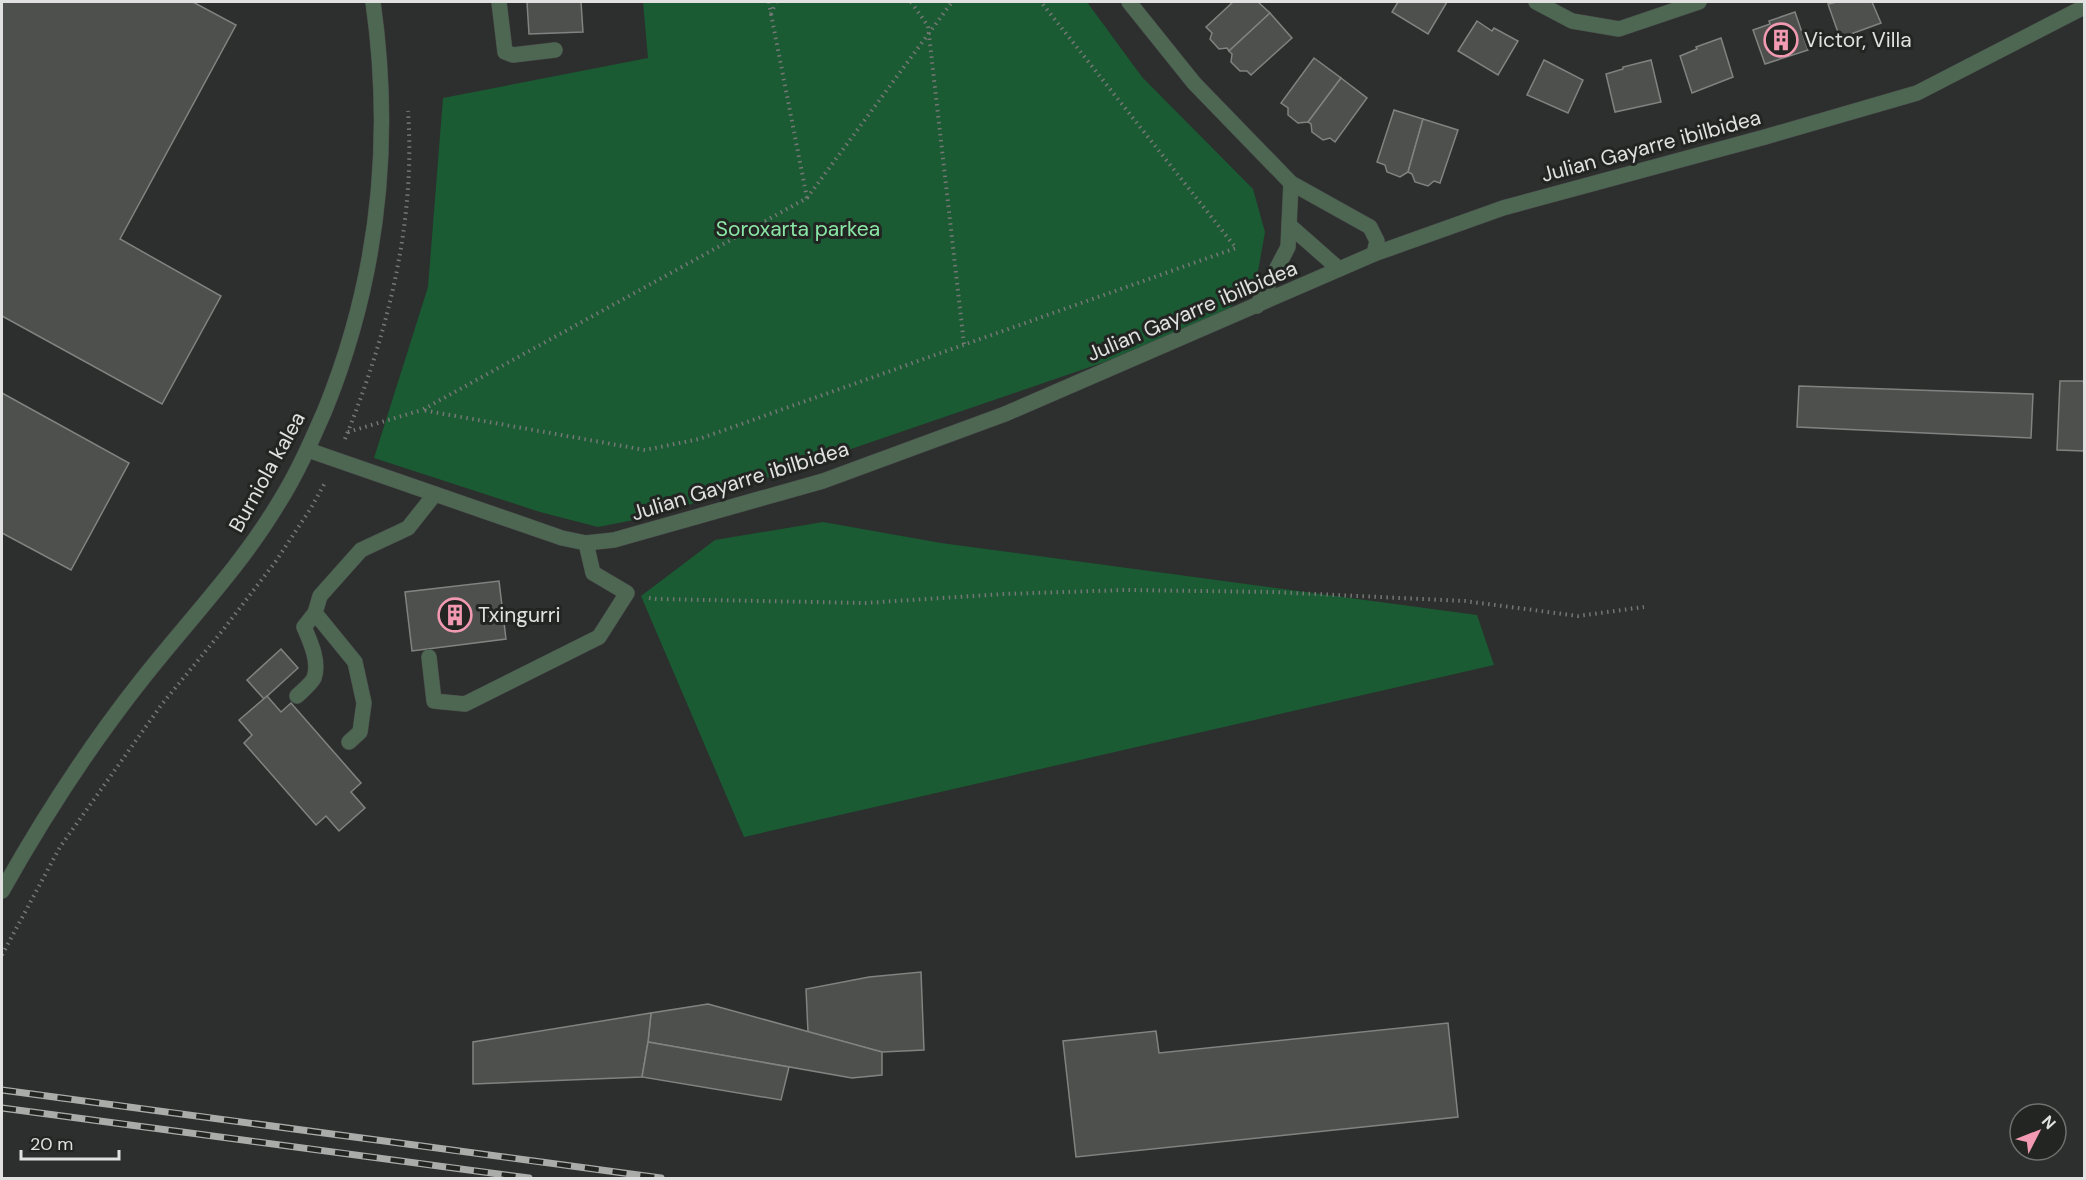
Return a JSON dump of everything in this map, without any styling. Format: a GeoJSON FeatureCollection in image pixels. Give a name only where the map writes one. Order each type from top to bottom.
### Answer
{"type":"FeatureCollection","features":[{"type":"Feature","properties":{"kind":"street","name":"Burniola kalea"},"geometry":{"type":"LineString","coordinates":[[2,891],[42,822],[86,754],[137,684],[217,590],[249,548],[279,503],[308,450],[341,368],[361,304],[380,194],[381,68],[373,2]]}},
{"type":"Feature","properties":{"kind":"street"},"geometry":{"type":"LineString","coordinates":[[499,2],[505,52],[513,55],[555,50]]}},
{"type":"Feature","properties":{"kind":"street"},"geometry":{"type":"LineString","coordinates":[[1129,2],[1194,83],[1292,183],[1370,227],[1377,241],[1374,254]]}},
{"type":"Feature","properties":{"kind":"street"},"geometry":{"type":"LineString","coordinates":[[1536,2],[1572,21],[1619,29],[1699,2]]}},
{"type":"Feature","properties":{"kind":"street","name":"Julian Gayarre ibilbidea"},"geometry":{"type":"LineString","coordinates":[[308,450],[562,538],[586,543],[614,540],[823,481],[1005,414],[1374,254],[1503,208],[1917,93],[2085,8]]}},
{"type":"Feature","properties":{"kind":"street"},"geometry":{"type":"LineString","coordinates":[[1257,306],[1288,247],[1292,183]]}},
{"type":"Feature","properties":{"kind":"street"},"geometry":{"type":"LineString","coordinates":[[1289,225],[1339,269]]}},
{"type":"Feature","properties":{"kind":"street"},"geometry":{"type":"LineString","coordinates":[[297,696],[314,679],[315,661],[304,627],[315,613],[320,596],[362,550],[408,528],[435,495]]}},
{"type":"Feature","properties":{"kind":"street"},"geometry":{"type":"LineString","coordinates":[[429,657],[434,701],[465,704],[599,637],[627,593],[593,573],[586,543]]}},
{"type":"Feature","properties":{"kind":"street"},"geometry":{"type":"LineString","coordinates":[[315,613],[355,662],[364,703],[360,732],[349,742]]}},
{"type":"Feature","properties":{"kind":"path"},"geometry":{"type":"LineString","coordinates":[[769,2],[807,198]]}},
{"type":"Feature","properties":{"kind":"path"},"geometry":{"type":"LineString","coordinates":[[771,14],[776,2]]}},
{"type":"Feature","properties":{"kind":"path"},"geometry":{"type":"LineString","coordinates":[[911,2],[928,26],[964,345]]}},
{"type":"Feature","properties":{"kind":"path"},"geometry":{"type":"LineString","coordinates":[[348,432],[422,410],[807,198],[952,2]]}},
{"type":"Feature","properties":{"kind":"path"},"geometry":{"type":"LineString","coordinates":[[422,410],[645,450],[699,439],[1236,248],[1041,2]]}},
{"type":"Feature","properties":{"kind":"path"},"geometry":{"type":"LineString","coordinates":[[2,955],[60,847],[162,704],[276,561],[322,487]]}},
{"type":"Feature","properties":{"kind":"path"},"geometry":{"type":"LineString","coordinates":[[627,593],[657,599],[865,603],[1004,594],[1126,590],[1272,592],[1465,601],[1578,616],[1644,607]]}},
{"type":"Feature","properties":{"kind":"green space","name":"Soroxarta parkea"},"geometry":{"type":"Polygon","coordinates":[[[643,2],[1087,2],[1142,77],[1253,189],[1265,232],[1257,277],[1227,311],[1119,357],[659,515],[598,527],[540,512],[374,458],[428,287],[443,98],[648,58],[643,2]]]}},
{"type":"Feature","properties":{"kind":"green space"},"geometry":{"type":"Polygon","coordinates":[[[823,522],[941,543],[1477,615],[1494,665],[744,837],[641,596],[715,540],[823,522]]]}},
{"type":"Feature","properties":{"kind":"building"},"geometry":{"type":"Polygon","coordinates":[[[2,2],[193,2],[236,25],[120,239],[221,296],[162,404],[2,316],[2,2]]]}},
{"type":"Feature","properties":{"kind":"building"},"geometry":{"type":"Polygon","coordinates":[[[527,2],[581,2],[583,32],[529,34],[527,2]]]}},
{"type":"Feature","properties":{"kind":"building"},"geometry":{"type":"Polygon","coordinates":[[[1233,2],[1258,2],[1270,13],[1229,51],[1227,48],[1219,49],[1210,39],[1212,33],[1206,27],[1233,2]]]}},
{"type":"Feature","properties":{"kind":"building"},"geometry":{"type":"Polygon","coordinates":[[[1398,2],[1447,2],[1428,34],[1392,12],[1398,2]]]}},
{"type":"Feature","properties":{"kind":"building"},"geometry":{"type":"Polygon","coordinates":[[[1872,2],[1881,23],[1840,38],[1828,4],[1872,2]]]}},
{"type":"Feature","properties":{"kind":"building","name":"Victor, Villa"},"geometry":{"type":"Polygon","coordinates":[[[1795,12],[1808,50],[1765,64],[1753,30],[1770,24],[1769,21],[1795,12]]]}},
{"type":"Feature","properties":{"kind":"building"},"geometry":{"type":"Polygon","coordinates":[[[1270,13],[1292,38],[1251,75],[1247,71],[1240,71],[1231,62],[1232,54],[1229,51],[1270,13]]]}},
{"type":"Feature","properties":{"kind":"building"},"geometry":{"type":"Polygon","coordinates":[[[1477,21],[1492,31],[1494,28],[1518,41],[1498,75],[1458,51],[1477,21]]]}},
{"type":"Feature","properties":{"kind":"building"},"geometry":{"type":"Polygon","coordinates":[[[1721,38],[1733,77],[1692,93],[1680,56],[1697,49],[1696,47],[1721,38]]]}},
{"type":"Feature","properties":{"kind":"building"},"geometry":{"type":"Polygon","coordinates":[[[1314,58],[1341,78],[1308,122],[1298,123],[1288,115],[1288,108],[1281,103],[1314,58]]]}},
{"type":"Feature","properties":{"kind":"building"},"geometry":{"type":"Polygon","coordinates":[[[1544,60],[1583,80],[1568,113],[1527,95],[1544,60]]]}},
{"type":"Feature","properties":{"kind":"building"},"geometry":{"type":"Polygon","coordinates":[[[1651,60],[1661,102],[1615,112],[1606,74],[1651,60]]]}},
{"type":"Feature","properties":{"kind":"building"},"geometry":{"type":"Polygon","coordinates":[[[1341,78],[1367,98],[1335,142],[1330,138],[1323,140],[1312,132],[1311,124],[1308,122],[1341,78]]]}},
{"type":"Feature","properties":{"kind":"building"},"geometry":{"type":"Polygon","coordinates":[[[1394,110],[1423,119],[1408,172],[1400,177],[1387,172],[1385,165],[1377,162],[1394,110]]]}},
{"type":"Feature","properties":{"kind":"building"},"geometry":{"type":"Polygon","coordinates":[[[1423,119],[1458,130],[1440,183],[1434,181],[1428,186],[1415,182],[1412,174],[1408,172],[1423,119]]]}},
{"type":"Feature","properties":{"kind":"building"},"geometry":{"type":"Polygon","coordinates":[[[2060,381],[2084,381],[2084,451],[2057,450],[2060,381]]]}},
{"type":"Feature","properties":{"kind":"building"},"geometry":{"type":"Polygon","coordinates":[[[1799,386],[2033,394],[2031,438],[1797,427],[1799,386]]]}},
{"type":"Feature","properties":{"kind":"building"},"geometry":{"type":"Polygon","coordinates":[[[2,393],[129,463],[71,570],[2,533],[2,393]]]}},
{"type":"Feature","properties":{"kind":"building","name":"Txingurri"},"geometry":{"type":"Polygon","coordinates":[[[499,581],[506,639],[412,651],[405,592],[499,581]]]}},
{"type":"Feature","properties":{"kind":"building"},"geometry":{"type":"Polygon","coordinates":[[[281,649],[298,668],[264,699],[247,680],[281,649]]]}},
{"type":"Feature","properties":{"kind":"building"},"geometry":{"type":"Polygon","coordinates":[[[267,696],[281,712],[291,703],[361,783],[351,792],[365,808],[339,831],[326,816],[316,825],[244,743],[252,735],[239,720],[267,696]]]}},
{"type":"Feature","properties":{"kind":"building"},"geometry":{"type":"Polygon","coordinates":[[[921,972],[924,1050],[882,1052],[808,1032],[806,989],[869,977],[921,972]]]}},
{"type":"Feature","properties":{"kind":"building"},"geometry":{"type":"Polygon","coordinates":[[[708,1004],[882,1052],[882,1075],[852,1078],[648,1042],[651,1013],[708,1004]]]}},
{"type":"Feature","properties":{"kind":"building"},"geometry":{"type":"Polygon","coordinates":[[[651,1013],[642,1077],[473,1084],[473,1042],[651,1013]]]}},
{"type":"Feature","properties":{"kind":"building"},"geometry":{"type":"Polygon","coordinates":[[[1448,1023],[1458,1117],[1076,1157],[1063,1041],[1156,1031],[1159,1053],[1448,1023]]]}},
{"type":"Feature","properties":{"kind":"building"},"geometry":{"type":"Polygon","coordinates":[[[648,1042],[789,1067],[781,1100],[642,1077],[648,1042]]]}},
{"type":"Feature","properties":{"kind":"railway"},"geometry":{"type":"LineString","coordinates":[[2,1090],[661,1178]]}},
{"type":"Feature","properties":{"kind":"railway"},"geometry":{"type":"LineString","coordinates":[[2,1108],[529,1178]]}},
{"type":"Feature","properties":{"kind":"place","name":"Victor, Villa"},"geometry":{"type":"Point","coordinates":[1781,40]}},
{"type":"Feature","properties":{"kind":"place","name":"Txingurri"},"geometry":{"type":"Point","coordinates":[455,615]}}]}
